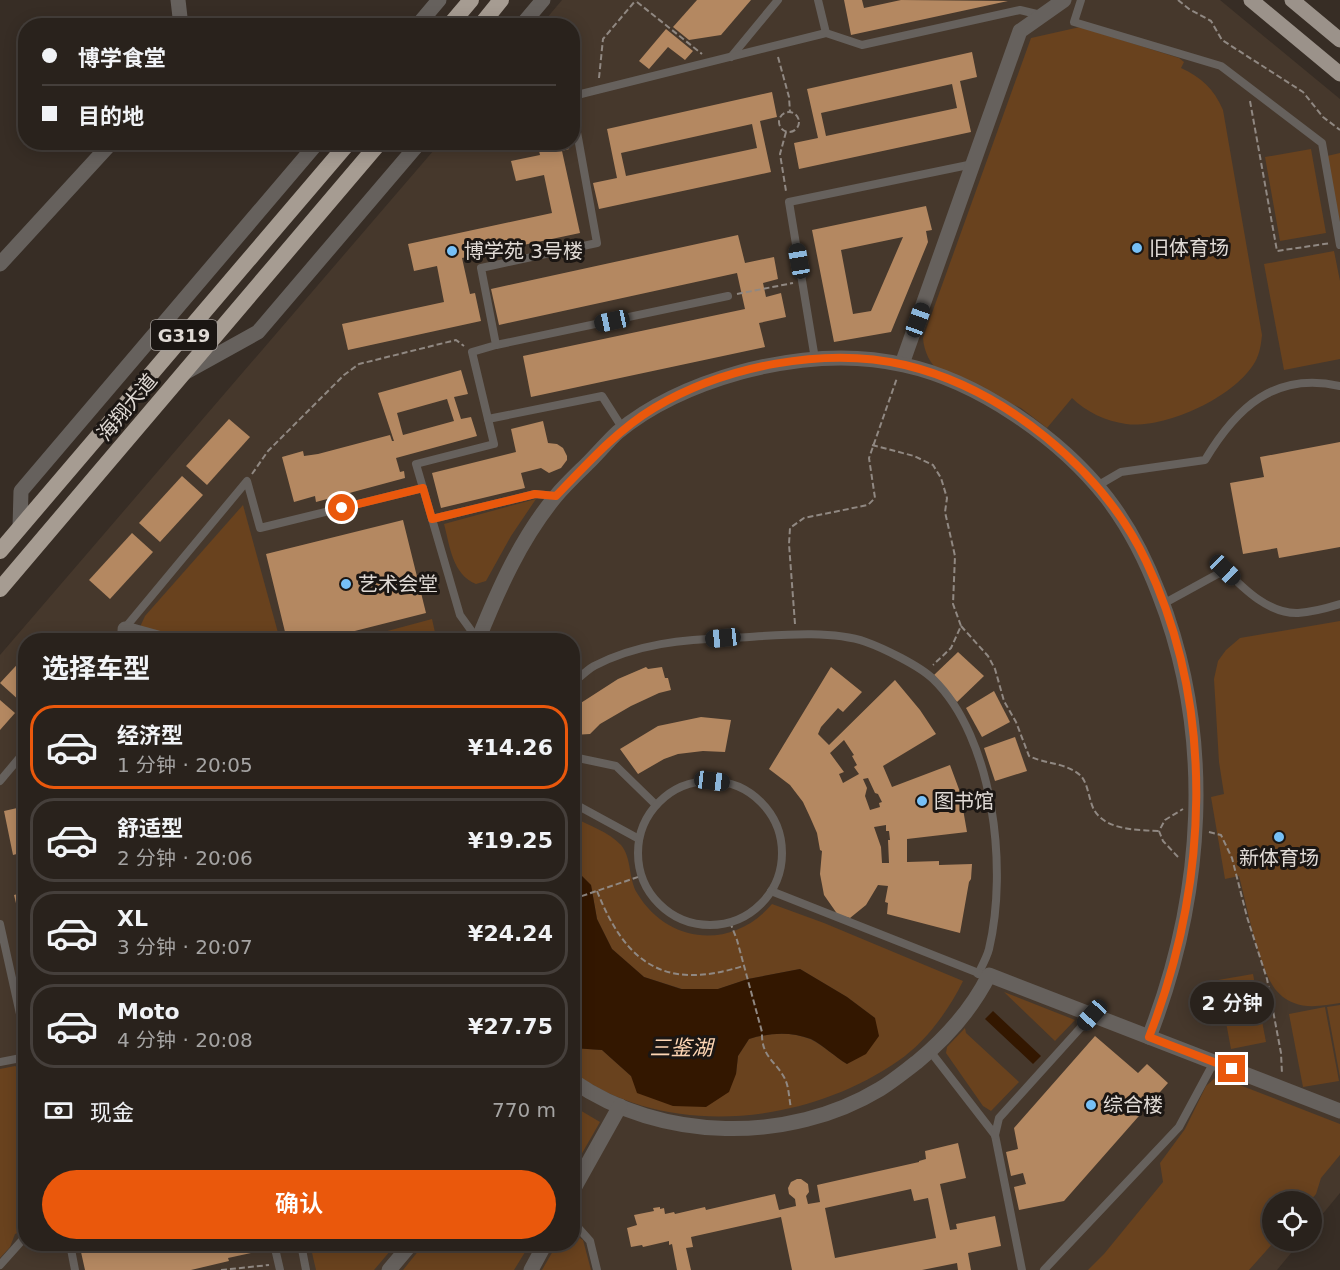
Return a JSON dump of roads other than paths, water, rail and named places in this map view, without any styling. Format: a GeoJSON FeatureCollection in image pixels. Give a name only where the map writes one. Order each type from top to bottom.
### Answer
{"type":"FeatureCollection","features":[{"type":"Feature","properties":{"kind":"highway"},"geometry":{"type":"LineString","coordinates":[[456,18],[471,0]]}},
{"type":"Feature","properties":{"kind":"highway"},"geometry":{"type":"LineString","coordinates":[[486,18],[501,0]]}},
{"type":"Feature","properties":{"kind":"highway","name":"海翔大道"},"geometry":{"type":"LineString","coordinates":[[0,550],[342,150]]}},
{"type":"Feature","properties":{"kind":"highway","name":"海翔大道"},"geometry":{"type":"LineString","coordinates":[[0,589],[373,150]]}},
{"type":"Feature","properties":{"kind":"main road"},"geometry":{"type":"LineString","coordinates":[[1251,0],[1340,74]]}},
{"type":"Feature","properties":{"kind":"main road"},"geometry":{"type":"LineString","coordinates":[[1292,0],[1340,40]]}},
{"type":"Feature","properties":{"kind":"street"},"geometry":{"type":"LineString","coordinates":[[178,0],[180,18]]}},
{"type":"Feature","properties":{"kind":"street"},"geometry":{"type":"LineString","coordinates":[[424,18],[439,0]]}},
{"type":"Feature","properties":{"kind":"street"},"geometry":{"type":"LineString","coordinates":[[528,18],[543,0]]}},
{"type":"Feature","properties":{"kind":"street"},"geometry":{"type":"LineString","coordinates":[[902,364],[1020,31],[1064,0]]}},
{"type":"Feature","properties":{"kind":"street"},"geometry":{"type":"LineString","coordinates":[[0,264],[105,150]]}},
{"type":"Feature","properties":{"kind":"street"},"geometry":{"type":"LineString","coordinates":[[20,528],[21,491],[311,150]]}},
{"type":"Feature","properties":{"kind":"street"},"geometry":{"type":"LineString","coordinates":[[184,373],[258,332],[413,150]]}},
{"type":"Feature","properties":{"kind":"street"},"geometry":{"type":"LineString","coordinates":[[481,633],[508,572],[530,533],[556,496],[624,429],[655,407],[716,379],[776,363],[843,358],[902,364],[945,378],[989,399],[1051,441],[1097,486],[1127,528],[1146,561],[1177,646],[1191,713],[1195,758],[1196,829],[1188,898],[1171,970],[1149,1037]]}},
{"type":"Feature","properties":{"kind":"street"},"geometry":{"type":"LineString","coordinates":[[580,1086],[620,1106],[673,1122],[725,1130],[794,1122],[821,1115],[880,1089],[930,1051],[975,1000],[983,974],[1340,1111]]}},
{"type":"Feature","properties":{"kind":"street"},"geometry":{"type":"LineString","coordinates":[[580,1177],[620,1106]]}},
{"type":"Feature","properties":{"kind":"street"},"geometry":{"type":"LineString","coordinates":[[389,1270],[405,1251]]}},
{"type":"Feature","properties":{"kind":"street"},"geometry":{"type":"LineString","coordinates":[[531,1270],[540,1251]]}},
{"type":"Feature","properties":{"kind":"lane"},"geometry":{"type":"LineString","coordinates":[[731,57],[778,0]]}},
{"type":"Feature","properties":{"kind":"lane"},"geometry":{"type":"LineString","coordinates":[[818,0],[826,33]]}},
{"type":"Feature","properties":{"kind":"lane"},"geometry":{"type":"LineString","coordinates":[[1080,0],[1074,22],[1221,66],[1322,143],[1340,244]]}},
{"type":"Feature","properties":{"kind":"lane"},"geometry":{"type":"LineString","coordinates":[[580,94],[826,33],[862,45],[1020,10],[1043,15]]}},
{"type":"Feature","properties":{"kind":"lane"},"geometry":{"type":"LineString","coordinates":[[496,345],[481,268],[597,243],[580,149]]}},
{"type":"Feature","properties":{"kind":"lane"},"geometry":{"type":"LineString","coordinates":[[815,359],[789,202],[973,164]]}},
{"type":"Feature","properties":{"kind":"lane"},"geometry":{"type":"LineString","coordinates":[[473,633],[460,615],[416,464],[494,444],[472,352],[728,296]]}},
{"type":"Feature","properties":{"kind":"lane"},"geometry":{"type":"LineString","coordinates":[[1097,486],[1121,472],[1205,460],[1219,437],[1243,409],[1266,394],[1290,384],[1311,381],[1340,386]]}},
{"type":"Feature","properties":{"kind":"lane"},"geometry":{"type":"LineString","coordinates":[[488,419],[602,396],[624,429]]}},
{"type":"Feature","properties":{"kind":"lane"},"geometry":{"type":"LineString","coordinates":[[122,633],[247,481],[260,528],[423,488]]}},
{"type":"Feature","properties":{"kind":"lane"},"geometry":{"type":"LineString","coordinates":[[432,519],[535,494],[556,496]]}},
{"type":"Feature","properties":{"kind":"lane"},"geometry":{"type":"LineString","coordinates":[[1163,604],[1225,570],[1247,592],[1268,606],[1296,613],[1340,604]]}},
{"type":"Feature","properties":{"kind":"lane"},"geometry":{"type":"LineString","coordinates":[[580,676],[592,667],[632,649],[723,638],[823,635],[865,642],[902,659],[933,678],[965,720],[979,756],[990,795],[995,837],[996,888],[989,951],[983,974],[771,891]]}},
{"type":"Feature","properties":{"kind":"lane"},"geometry":{"type":"LineString","coordinates":[[580,758],[616,766],[656,805]]}},
{"type":"Feature","properties":{"kind":"lane"},"geometry":{"type":"LineString","coordinates":[[0,781],[18,760]]}},
{"type":"Feature","properties":{"kind":"lane"},"geometry":{"type":"LineString","coordinates":[[697,782],[726,783],[752,795],[772,816],[781,843],[780,871],[771,891],[756,908],[730,922],[703,925],[676,917],[654,900],[641,876],[637,851],[639,839],[643,825],[656,805],[670,792],[697,782]]}},
{"type":"Feature","properties":{"kind":"lane"},"geometry":{"type":"LineString","coordinates":[[580,807],[639,839]]}},
{"type":"Feature","properties":{"kind":"lane"},"geometry":{"type":"LineString","coordinates":[[0,924],[18,1005]]}},
{"type":"Feature","properties":{"kind":"lane"},"geometry":{"type":"LineString","coordinates":[[1022,1270],[995,1135],[999,1118],[1092,1015]]}},
{"type":"Feature","properties":{"kind":"lane"},"geometry":{"type":"LineString","coordinates":[[930,1051],[995,1135]]}},
{"type":"Feature","properties":{"kind":"lane"},"geometry":{"type":"LineString","coordinates":[[0,1062],[18,1059]]}},
{"type":"Feature","properties":{"kind":"lane"},"geometry":{"type":"LineString","coordinates":[[1044,1270],[1179,1127],[1214,1062]]}},
{"type":"Feature","properties":{"kind":"lane"},"geometry":{"type":"LineString","coordinates":[[580,1230],[590,1241],[597,1270]]}},
{"type":"Feature","properties":{"kind":"lane"},"geometry":{"type":"LineString","coordinates":[[0,1264],[18,1245]]}},
{"type":"Feature","properties":{"kind":"lane"},"geometry":{"type":"LineString","coordinates":[[71,1251],[75,1270]]}},
{"type":"Feature","properties":{"kind":"lane"},"geometry":{"type":"LineString","coordinates":[[276,1251],[279,1267]]}},
{"type":"Feature","properties":{"kind":"lane"},"geometry":{"type":"LineString","coordinates":[[302,1251],[306,1270]]}},
{"type":"Feature","properties":{"kind":"water","name":"三鉴湖"},"geometry":{"type":"Polygon","coordinates":[[[580,874],[591,885],[597,919],[612,949],[644,977],[681,989],[718,989],[748,979],[800,969],[847,997],[875,1018],[879,1036],[866,1054],[847,1064],[816,1042],[803,1036],[780,1034],[749,1039],[738,1056],[736,1074],[729,1092],[706,1107],[673,1106],[637,1093],[631,1076],[602,1050],[580,1048],[580,874]]]}},
{"type":"Feature","properties":{"kind":"water"},"geometry":{"type":"Polygon","coordinates":[[[993,1011],[1041,1056],[1033,1064],[985,1019],[993,1011]]]}},
{"type":"Feature","properties":{"kind":"place","name":"旧体育场"},"geometry":{"type":"Point","coordinates":[1137,248]}},
{"type":"Feature","properties":{"kind":"place","name":"博学苑 3号楼"},"geometry":{"type":"Point","coordinates":[452,251]}},
{"type":"Feature","properties":{"kind":"place","name":"艺术会堂"},"geometry":{"type":"Point","coordinates":[346,584]}},
{"type":"Feature","properties":{"kind":"place","name":"图书馆"},"geometry":{"type":"Point","coordinates":[922,801]}},
{"type":"Feature","properties":{"kind":"place","name":"新体育场"},"geometry":{"type":"Point","coordinates":[1279,837]}},
{"type":"Feature","properties":{"kind":"place","name":"综合楼"},"geometry":{"type":"Point","coordinates":[1091,1105]}}]}
